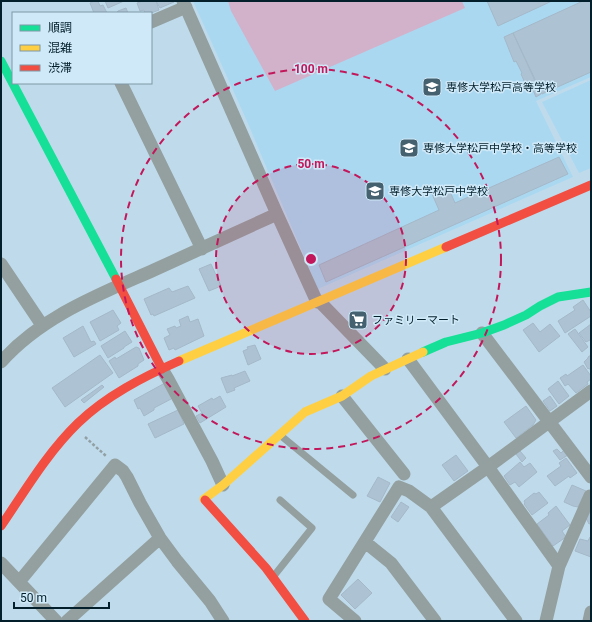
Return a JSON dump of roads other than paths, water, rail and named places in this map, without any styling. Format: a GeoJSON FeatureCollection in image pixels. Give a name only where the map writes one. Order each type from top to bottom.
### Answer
{"type":"FeatureCollection","features":[{"type":"Feature","properties":{"kind":"street"},"geometry":{"type":"LineString","coordinates":[[152,21],[184,4],[277,214],[318,301],[385,369]]}},
{"type":"Feature","properties":{"kind":"street"},"geometry":{"type":"LineString","coordinates":[[1,61],[12,80]]}},
{"type":"Feature","properties":{"kind":"street"},"geometry":{"type":"LineString","coordinates":[[15,84],[223,485]]}},
{"type":"Feature","properties":{"kind":"street"},"geometry":{"type":"LineString","coordinates":[[122,84],[202,248]]}},
{"type":"Feature","properties":{"kind":"street"},"geometry":{"type":"LineString","coordinates":[[1,526],[48,458],[64,438],[88,415],[110,398],[128,387],[162,369],[591,185]]}},
{"type":"Feature","properties":{"kind":"street"},"geometry":{"type":"LineString","coordinates":[[1,362],[42,325],[84,302],[277,214]]}},
{"type":"Feature","properties":{"kind":"street"},"geometry":{"type":"LineString","coordinates":[[1,264],[42,325]]}},
{"type":"Feature","properties":{"kind":"street"},"geometry":{"type":"LineString","coordinates":[[305,621],[291,604],[266,568],[204,499],[223,485],[304,412],[342,396],[371,376],[446,342],[504,326],[558,297],[591,292]]}},
{"type":"Feature","properties":{"kind":"street"},"geometry":{"type":"LineString","coordinates":[[482,333],[591,477]]}},
{"type":"Feature","properties":{"kind":"street"},"geometry":{"type":"LineString","coordinates":[[408,359],[559,566]]}},
{"type":"Feature","properties":{"kind":"street"},"geometry":{"type":"LineString","coordinates":[[431,507],[591,391]]}},
{"type":"Feature","properties":{"kind":"street"},"geometry":{"type":"LineString","coordinates":[[342,396],[404,474]]}},
{"type":"Feature","properties":{"kind":"street"},"geometry":{"type":"LineString","coordinates":[[19,582],[115,465],[123,471],[127,477],[160,538],[210,601],[223,621]]}},
{"type":"Feature","properties":{"kind":"street"},"geometry":{"type":"LineString","coordinates":[[355,621],[329,599],[399,487],[409,491],[431,507],[516,621]]}},
{"type":"Feature","properties":{"kind":"street"},"geometry":{"type":"LineString","coordinates":[[546,621],[559,566],[591,496]]}},
{"type":"Feature","properties":{"kind":"street"},"geometry":{"type":"LineString","coordinates":[[67,621],[160,538]]}},
{"type":"Feature","properties":{"kind":"street"},"geometry":{"type":"LineString","coordinates":[[364,542],[392,563],[435,621]]}},
{"type":"Feature","properties":{"kind":"street"},"geometry":{"type":"LineString","coordinates":[[1,563],[56,621]]}},
{"type":"Feature","properties":{"kind":"street"},"geometry":{"type":"LineString","coordinates":[[589,621],[591,612]]}},
{"type":"Feature","properties":{"kind":"lane"},"geometry":{"type":"LineString","coordinates":[[280,435],[353,495]]}},
{"type":"Feature","properties":{"kind":"lane"},"geometry":{"type":"LineString","coordinates":[[273,577],[312,528],[280,500]]}},
{"type":"Feature","properties":{"kind":"place","name":"専修大学松戸高等学校"},"geometry":{"type":"Point","coordinates":[432,87]}},
{"type":"Feature","properties":{"kind":"place","name":"専修大学松戸中学校・高等学校"},"geometry":{"type":"Point","coordinates":[409,148]}},
{"type":"Feature","properties":{"kind":"place","name":"専修大学松戸中学校"},"geometry":{"type":"Point","coordinates":[375,191]}},
{"type":"Feature","properties":{"kind":"place","name":"ファミリーマート"},"geometry":{"type":"Point","coordinates":[358,320]}}]}
